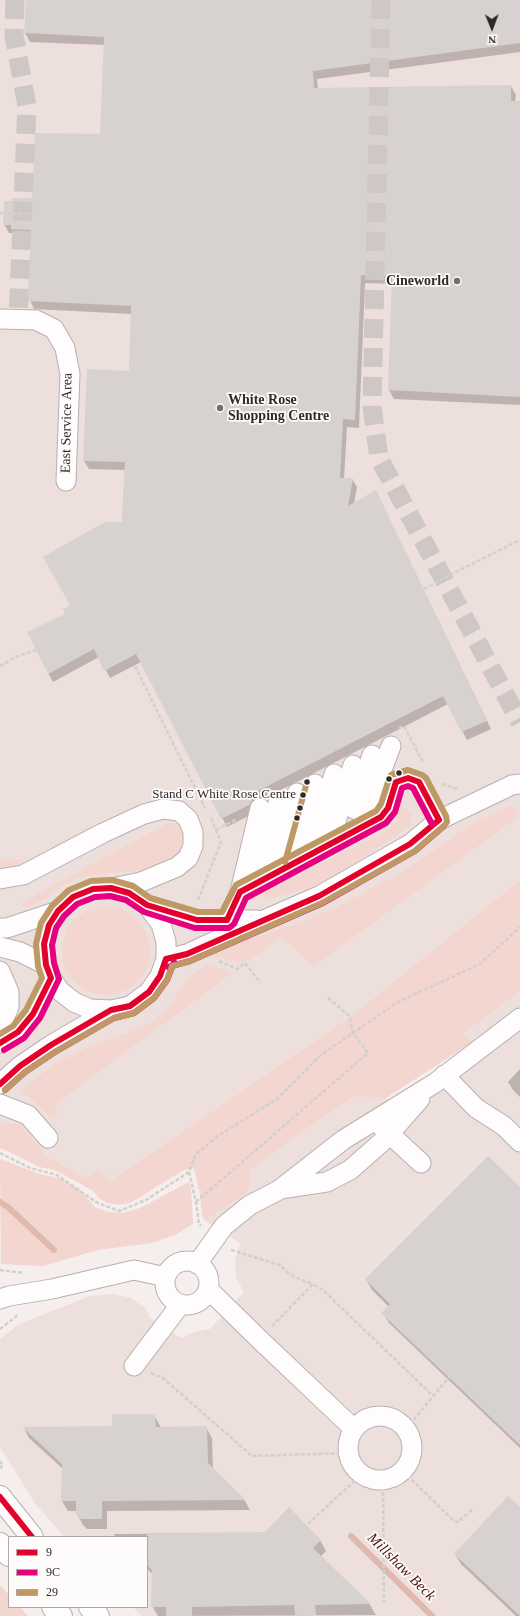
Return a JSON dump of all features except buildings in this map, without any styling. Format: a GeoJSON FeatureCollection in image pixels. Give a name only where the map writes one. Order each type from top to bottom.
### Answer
{"type":"FeatureCollection","features":[{"type":"Feature","properties":{"kind":"highway"},"geometry":{"type":"LineString","coordinates":[[0,1498],[31,1536]]}},
{"type":"Feature","properties":{"kind":"highway"},"geometry":{"type":"LineString","coordinates":[[0,1544],[8,1554]]}},
{"type":"Feature","properties":{"kind":"highway"},"geometry":{"type":"LineString","coordinates":[[54,1608],[61,1616]]}},
{"type":"Feature","properties":{"kind":"highway"},"geometry":{"type":"LineString","coordinates":[[91,1608],[98,1616]]}},
{"type":"Feature","properties":{"kind":"street","name":"East Service Area"},"geometry":{"type":"LineString","coordinates":[[0,319],[36,320],[54,329],[65,348],[70,374],[66,481]]}},
{"type":"Feature","properties":{"kind":"street"},"geometry":{"type":"LineString","coordinates":[[344,837],[391,746]]}},
{"type":"Feature","properties":{"kind":"street"},"geometry":{"type":"LineString","coordinates":[[344,837],[372,755]]}},
{"type":"Feature","properties":{"kind":"street"},"geometry":{"type":"LineString","coordinates":[[344,837],[353,765]]}},
{"type":"Feature","properties":{"kind":"street"},"geometry":{"type":"LineString","coordinates":[[311,854],[334,774]]}},
{"type":"Feature","properties":{"kind":"street"},"geometry":{"type":"LineString","coordinates":[[248,888],[381,818],[388,808],[396,782],[408,778],[419,782],[439,820]]}},
{"type":"Feature","properties":{"kind":"street"},"geometry":{"type":"LineString","coordinates":[[293,864],[316,784]]}},
{"type":"Feature","properties":{"kind":"street"},"geometry":{"type":"LineString","coordinates":[[166,959],[192,952],[319,896],[410,844],[439,820],[512,785],[520,784]]}},
{"type":"Feature","properties":{"kind":"street"},"geometry":{"type":"LineString","coordinates":[[273,874],[296,793]]}},
{"type":"Feature","properties":{"kind":"street"},"geometry":{"type":"LineString","coordinates":[[227,920],[248,888],[278,803]]}},
{"type":"Feature","properties":{"kind":"street"},"geometry":{"type":"LineString","coordinates":[[248,888],[260,808]]}},
{"type":"Feature","properties":{"kind":"street"},"geometry":{"type":"LineString","coordinates":[[0,879],[23,875],[103,833],[144,814],[163,809],[179,811],[188,819],[193,832],[193,846],[188,858],[177,867],[141,882],[110,888],[93,889],[73,897],[58,911],[49,925],[44,944],[48,971],[60,991],[74,1002],[90,1009],[111,1010],[130,1006],[149,992],[160,976],[166,959],[166,942],[162,924],[148,905]]}},
{"type":"Feature","properties":{"kind":"street"},"geometry":{"type":"LineString","coordinates":[[110,888],[129,893],[148,905],[197,920],[265,920]]}},
{"type":"Feature","properties":{"kind":"street"},"geometry":{"type":"LineString","coordinates":[[0,928],[7,928],[58,911]]}},
{"type":"Feature","properties":{"kind":"street"},"geometry":{"type":"LineString","coordinates":[[0,947],[20,952],[48,971]]}},
{"type":"Feature","properties":{"kind":"street"},"geometry":{"type":"LineString","coordinates":[[0,971],[9,992],[9,1007],[0,1027]]}},
{"type":"Feature","properties":{"kind":"street"},"geometry":{"type":"LineString","coordinates":[[0,1043],[18,1032],[33,1014],[48,971]]}},
{"type":"Feature","properties":{"kind":"street"},"geometry":{"type":"LineString","coordinates":[[0,1084],[20,1066],[51,1045],[111,1010]]}},
{"type":"Feature","properties":{"kind":"street"},"geometry":{"type":"LineString","coordinates":[[198,1264],[224,1226],[250,1205],[279,1190],[343,1140],[439,1079],[520,1018]]}},
{"type":"Feature","properties":{"kind":"street"},"geometry":{"type":"LineString","coordinates":[[279,1190],[327,1182],[350,1170],[389,1134],[439,1079]]}},
{"type":"Feature","properties":{"kind":"street"},"geometry":{"type":"LineString","coordinates":[[439,1079],[476,1108],[504,1126],[520,1142]]}},
{"type":"Feature","properties":{"kind":"street"},"geometry":{"type":"LineString","coordinates":[[0,1104],[28,1115],[48,1138]]}},
{"type":"Feature","properties":{"kind":"street"},"geometry":{"type":"LineString","coordinates":[[375,1120],[421,1163]]}},
{"type":"Feature","properties":{"kind":"street"},"geometry":{"type":"LineString","coordinates":[[191,1262],[198,1264],[207,1274],[209,1282],[206,1296],[201,1301],[194,1304],[180,1304],[169,1296],[165,1284],[166,1277],[169,1271],[179,1263],[191,1262]]}},
{"type":"Feature","properties":{"kind":"street"},"geometry":{"type":"LineString","coordinates":[[3,1297],[52,1289],[134,1270],[166,1277]]}},
{"type":"Feature","properties":{"kind":"street"},"geometry":{"type":"LineString","coordinates":[[208,1289],[354,1429]]}},
{"type":"Feature","properties":{"kind":"street"},"geometry":{"type":"LineString","coordinates":[[134,1366],[180,1304]]}},
{"type":"Feature","properties":{"kind":"street"},"geometry":{"type":"LineString","coordinates":[[380,1416],[390,1417],[399,1422],[410,1436],[412,1455],[409,1464],[397,1476],[383,1480],[372,1479],[362,1474],[351,1461],[348,1453],[350,1436],[354,1429],[362,1422],[370,1418],[380,1416]]}},
{"type":"Feature","properties":{"kind":"path"},"geometry":{"type":"LineString","coordinates":[[0,213],[32,214]]}},
{"type":"Feature","properties":{"kind":"path"},"geometry":{"type":"LineString","coordinates":[[424,589],[520,540]]}},
{"type":"Feature","properties":{"kind":"path"},"geometry":{"type":"LineString","coordinates":[[0,666],[18,656],[36,650]]}},
{"type":"Feature","properties":{"kind":"path"},"geometry":{"type":"LineString","coordinates":[[433,1396],[323,1290],[314,1284],[301,1280],[288,1273],[280,1265],[231,1250],[213,1241],[199,1224],[196,1202],[189,1172],[196,1154],[218,1136],[277,1099],[321,1054],[398,1002],[480,964],[520,927]]}},
{"type":"Feature","properties":{"kind":"path"},"geometry":{"type":"LineString","coordinates":[[196,1202],[368,1053],[353,1033],[350,1017],[327,997]]}},
{"type":"Feature","properties":{"kind":"path"},"geometry":{"type":"LineString","coordinates":[[0,1153],[30,1168],[57,1175],[96,1202],[119,1211],[146,1200],[189,1172]]}},
{"type":"Feature","properties":{"kind":"path"},"geometry":{"type":"LineString","coordinates":[[259,1339],[314,1284]]}},
{"type":"Feature","properties":{"kind":"path"},"geometry":{"type":"LineString","coordinates":[[134,1366],[163,1378],[252,1456],[348,1453]]}},
{"type":"Feature","properties":{"kind":"path"},"geometry":{"type":"LineString","coordinates":[[406,1429],[448,1377]]}},
{"type":"Feature","properties":{"kind":"path"},"geometry":{"type":"LineString","coordinates":[[0,1461],[3,1466],[0,1468]]}},
{"type":"Feature","properties":{"kind":"path"},"geometry":{"type":"LineString","coordinates":[[403,1471],[454,1521],[458,1522],[472,1510]]}},
{"type":"Feature","properties":{"kind":"path"},"geometry":{"type":"LineString","coordinates":[[308,1524],[362,1474]]}},
{"type":"Feature","properties":{"kind":"path"},"geometry":{"type":"LineString","coordinates":[[383,1480],[384,1602]]}},
{"type":"Feature","properties":{"kind":"shaded area"},"geometry":{"type":"Polygon","coordinates":[[[0,0],[520,0],[520,880],[350,1017],[109,1182],[86,1178],[46,1156],[20,1124],[0,1123],[0,0]]]}},
{"type":"Feature","properties":{"kind":"shaded area"},"geometry":{"type":"Polygon","coordinates":[[[513,805],[519,816],[314,966],[282,937],[245,963],[214,956],[214,952],[225,947],[291,926],[331,910],[401,873],[475,822],[513,805]]]}},
{"type":"Feature","properties":{"kind":"shaded area"},"geometry":{"type":"Polygon","coordinates":[[[402,807],[411,813],[411,825],[393,838],[337,874],[310,888],[267,899],[264,893],[388,830],[397,821],[397,814],[402,807]]]}},
{"type":"Feature","properties":{"kind":"shaded area"},"geometry":{"type":"Polygon","coordinates":[[[168,823],[181,827],[184,834],[181,850],[171,858],[136,871],[77,878],[44,899],[24,909],[22,902],[168,823]]]}},
{"type":"Feature","properties":{"kind":"shaded area"},"geometry":{"type":"Polygon","coordinates":[[[88,828],[91,834],[20,870],[0,869],[0,859],[28,860],[88,828]]]}},
{"type":"Feature","properties":{"kind":"shaded area"},"geometry":{"type":"Polygon","coordinates":[[[520,880],[520,992],[464,1033],[471,1043],[386,1098],[353,1097],[296,1136],[251,1170],[248,1192],[205,1221],[202,1215],[200,1195],[194,1168],[184,1170],[130,1203],[119,1205],[107,1203],[100,1199],[93,1191],[55,1170],[39,1167],[0,1148],[0,1123],[20,1124],[46,1156],[86,1178],[99,1169],[109,1182],[350,1017],[520,880]]]}},
{"type":"Feature","properties":{"kind":"shaded area"},"geometry":{"type":"Polygon","coordinates":[[[97,907],[115,907],[131,914],[143,926],[150,942],[150,960],[143,976],[131,988],[115,995],[97,995],[81,988],[69,976],[62,960],[62,942],[69,926],[81,914],[97,907]]]}},
{"type":"Feature","properties":{"kind":"shaded area"},"geometry":{"type":"Polygon","coordinates":[[[209,964],[232,973],[54,1105],[58,1113],[51,1119],[30,1097],[20,1091],[56,1063],[89,1047],[146,1026],[167,1009],[193,974],[209,964]]]}},
{"type":"Feature","properties":{"kind":"shaded area"},"geometry":{"type":"Polygon","coordinates":[[[520,992],[520,1616],[142,1616],[134,1608],[148,1608],[148,1536],[64,1536],[36,1505],[0,1447],[0,1339],[19,1324],[90,1296],[113,1294],[131,1298],[146,1309],[150,1318],[181,1338],[194,1332],[210,1329],[244,1292],[236,1278],[235,1261],[240,1243],[205,1221],[248,1192],[251,1170],[296,1136],[353,1097],[386,1098],[395,1107],[476,1051],[464,1033],[520,992]]]}},
{"type":"Feature","properties":{"kind":"shaded area"},"geometry":{"type":"Polygon","coordinates":[[[0,1159],[40,1174],[60,1178],[79,1189],[95,1207],[108,1212],[123,1213],[140,1208],[189,1182],[191,1188],[193,1224],[177,1234],[152,1243],[98,1250],[43,1266],[1,1264],[0,1159]]]}},
{"type":"Feature","properties":{"kind":"shaded area"},"geometry":{"type":"Polygon","coordinates":[[[0,1585],[8,1594],[8,1608],[21,1608],[28,1616],[0,1616],[0,1585]]]}},
{"type":"Feature","properties":{"kind":"waterway","name":"Millshaw Beck"},"geometry":{"type":"LineString","coordinates":[[0,1202],[9,1208],[54,1250]]}},
{"type":"Feature","properties":{"kind":"waterway","name":"Millshaw Beck"},"geometry":{"type":"LineString","coordinates":[[351,1536],[432,1616]]}},
{"type":"Feature","properties":{"kind":"tunnel"},"geometry":{"type":"LineString","coordinates":[[15,0],[14,35],[27,106],[18,319]]}},
{"type":"Feature","properties":{"kind":"tunnel"},"geometry":{"type":"LineString","coordinates":[[381,0],[372,407],[379,458],[520,722]]}},
{"type":"Feature","properties":{"kind":"transit line","name":"29"},"geometry":{"type":"LineString","coordinates":[[0,1034],[13,1026],[26,1010],[42,978],[38,966],[36,944],[41,923],[52,906],[69,890],[91,881],[112,880],[133,886],[150,898],[198,912],[222,912],[236,885],[376,811],[381,804],[391,775],[408,770],[426,778],[446,816],[447,822],[415,851],[322,903],[190,961],[172,966],[167,980],[154,998],[134,1013],[114,1018],[55,1052],[25,1072],[5,1090]]}},
{"type":"Feature","properties":{"kind":"transit line","name":"9"},"geometry":{"type":"LineString","coordinates":[[227,920],[240,892],[381,817],[388,808],[396,782],[408,778],[419,782],[439,820]]}},
{"type":"Feature","properties":{"kind":"transit line","name":"29"},"geometry":{"type":"LineString","coordinates":[[285,862],[307,782]]}},
{"type":"Feature","properties":{"kind":"transit line","name":"9C"},"geometry":{"type":"LineString","coordinates":[[4,1050],[24,1038],[40,1018],[59,979],[54,963],[52,945],[56,928],[64,916],[77,904],[95,897],[110,896],[126,900],[144,912],[195,928],[229,928],[234,924],[246,898],[386,823],[395,812],[402,788],[408,786],[413,788],[432,824]]}},
{"type":"Feature","properties":{"kind":"transit line","name":"9"},"geometry":{"type":"LineString","coordinates":[[166,959],[187,954],[319,896],[410,844],[439,820]]}},
{"type":"Feature","properties":{"kind":"transit line","name":"9C"},"geometry":{"type":"LineString","coordinates":[[168,967],[190,961],[323,903],[415,851],[444,826]]}},
{"type":"Feature","properties":{"kind":"transit line","name":"9"},"geometry":{"type":"LineString","coordinates":[[0,1043],[18,1032],[33,1014],[51,978],[46,965],[44,944],[49,925],[58,911],[73,897],[93,889],[111,888],[129,893],[147,905],[197,920],[227,920]]}},
{"type":"Feature","properties":{"kind":"transit line","name":"9"},"geometry":{"type":"LineString","coordinates":[[0,1084],[20,1066],[51,1045],[111,1010],[130,1006],[149,992],[160,976],[166,959]]}},
{"type":"Feature","properties":{"kind":"transit line","name":"9C"},"geometry":{"type":"LineString","coordinates":[[5,1090],[25,1072],[55,1052],[114,1018],[134,1013],[154,998],[167,980],[174,962]]}},
{"type":"Feature","properties":{"kind":"transit line","name":"9"},"geometry":{"type":"LineString","coordinates":[[0,1497],[31,1536]]}},
{"type":"Feature","properties":{"kind":"place","name":"Cineworld"},"geometry":{"type":"Point","coordinates":[457,281]}},
{"type":"Feature","properties":{"kind":"place","name":"White Rose Shopping Centre"},"geometry":{"type":"Point","coordinates":[220,408]}},
{"type":"Feature","properties":{"kind":"place","name":"Stand C White Rose Centre"},"geometry":{"type":"Point","coordinates":[303,795]}}]}
